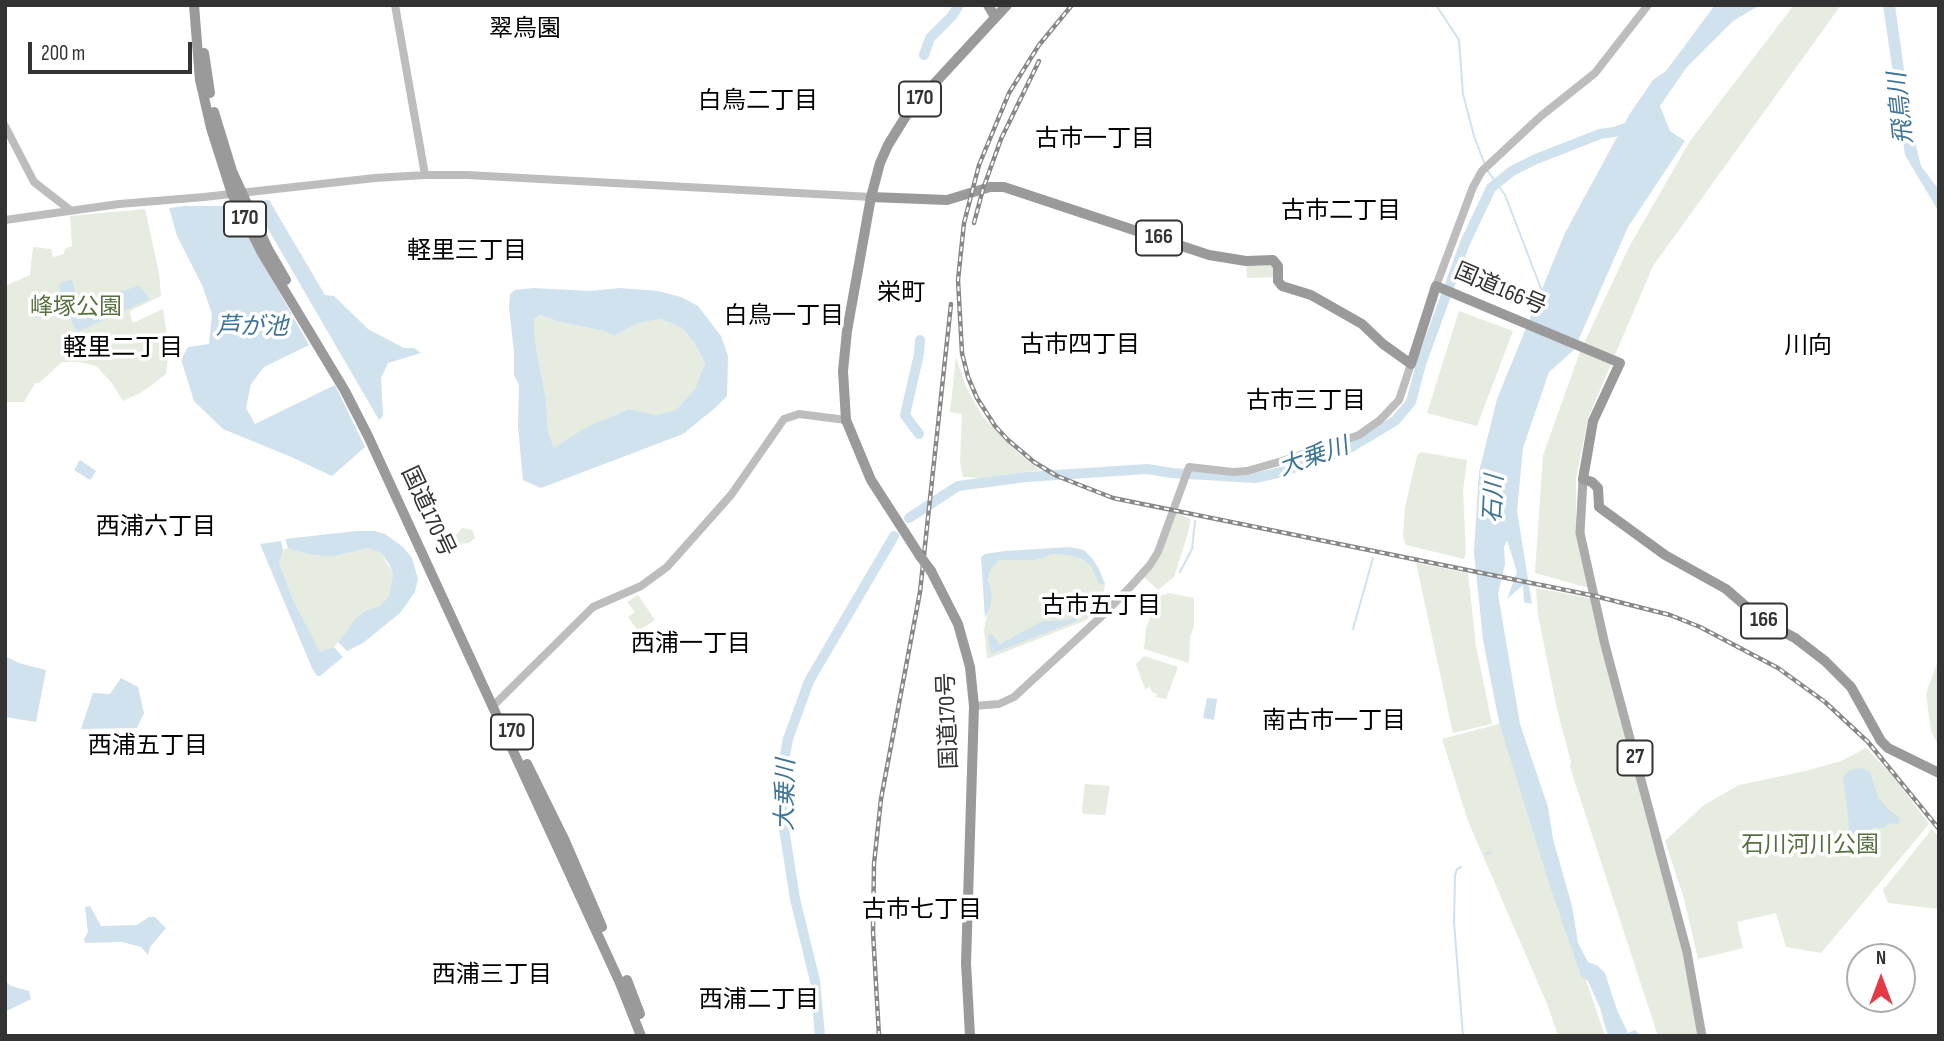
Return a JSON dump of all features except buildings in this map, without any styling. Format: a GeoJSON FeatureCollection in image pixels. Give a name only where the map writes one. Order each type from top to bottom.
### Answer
{"type":"FeatureCollection","features":[{"type":"Feature","properties":{"kind":"highway","name":"国道170号"},"geometry":{"type":"LineString","coordinates":[[194,5],[200,80],[211,128],[262,253],[358,408],[495,703],[641,1036]]}},
{"type":"Feature","properties":{"kind":"highway","name":"国道170号"},"geometry":{"type":"LineString","coordinates":[[201,5],[208,85],[237,194]]}},
{"type":"Feature","properties":{"kind":"highway"},"geometry":{"type":"LineString","coordinates":[[988,5],[995,17]]}},
{"type":"Feature","properties":{"kind":"highway","name":"国道170号"},"geometry":{"type":"LineString","coordinates":[[970,1036],[966,962],[974,706],[970,667],[958,624],[931,571],[866,471],[846,420],[843,371],[847,331],[871,197],[880,163],[909,111],[1007,5]]}},
{"type":"Feature","properties":{"kind":"highway","name":"166"},"geometry":{"type":"LineString","coordinates":[[871,197],[947,200],[990,187],[1004,187],[1209,255],[1246,261],[1273,260],[1278,266],[1278,281],[1282,286],[1311,295],[1363,324],[1383,344],[1411,364]]}},
{"type":"Feature","properties":{"kind":"highway","name":"国道166号"},"geometry":{"type":"LineString","coordinates":[[1411,364],[1438,286],[1620,363],[1593,421],[1583,479]]}},
{"type":"Feature","properties":{"kind":"highway","name":"166"},"geometry":{"type":"LineString","coordinates":[[1583,479],[1598,488],[1599,508],[1607,515],[1665,555],[1726,589],[1763,621],[1796,638],[1832,667],[1851,687],[1881,741],[1888,748],[1939,773]]}},
{"type":"Feature","properties":{"kind":"highway","name":"国道170号"},"geometry":{"type":"LineString","coordinates":[[495,703],[565,841],[634,996],[648,1036]]}},
{"type":"Feature","properties":{"kind":"main road","name":"27"},"geometry":{"type":"LineString","coordinates":[[1583,479],[1580,533],[1605,645],[1687,952],[1702,1036]]}},
{"type":"Feature","properties":{"kind":"street"},"geometry":{"type":"LineString","coordinates":[[395,5],[425,175]]}},
{"type":"Feature","properties":{"kind":"street"},"geometry":{"type":"LineString","coordinates":[[1438,286],[1472,187],[1482,172],[1541,116],[1595,72],[1648,5]]}},
{"type":"Feature","properties":{"kind":"street"},"geometry":{"type":"LineString","coordinates":[[5,126],[34,182],[70,210]]}},
{"type":"Feature","properties":{"kind":"street"},"geometry":{"type":"LineString","coordinates":[[5,219],[374,178],[425,175],[871,197]]}},
{"type":"Feature","properties":{"kind":"street"},"geometry":{"type":"LineString","coordinates":[[974,706],[999,704],[1014,698],[1104,614],[1150,565],[1158,552],[1189,467],[1247,471],[1359,435],[1380,420],[1399,400],[1411,364]]}},
{"type":"Feature","properties":{"kind":"street"},"geometry":{"type":"LineString","coordinates":[[495,703],[593,607],[641,586],[667,567],[731,495],[784,419],[799,414],[846,420]]}},
{"type":"Feature","properties":{"kind":"green space"},"geometry":{"type":"Polygon","coordinates":[[[1794,5],[1841,5],[1653,266],[1588,418],[1576,478],[1576,535],[1589,588],[1535,573],[1543,455],[1580,352],[1629,247],[1690,141],[1794,5]]]}},
{"type":"Feature","properties":{"kind":"green space","name":"峰塚公園"},"geometry":{"type":"Polygon","coordinates":[[[145,209],[159,273],[161,296],[130,311],[130,314],[133,323],[163,309],[169,348],[166,374],[142,392],[123,401],[111,382],[96,366],[62,362],[39,383],[35,383],[24,402],[5,402],[5,286],[30,275],[33,247],[51,249],[53,257],[64,254],[65,249],[72,246],[70,216],[145,209]]]}},
{"type":"Feature","properties":{"kind":"green space"},"geometry":{"type":"Polygon","coordinates":[[[1246,262],[1272,262],[1276,277],[1247,278],[1246,262]]]}},
{"type":"Feature","properties":{"kind":"green space"},"geometry":{"type":"Polygon","coordinates":[[[1459,311],[1513,331],[1477,426],[1427,413],[1459,311]]]}},
{"type":"Feature","properties":{"kind":"green space"},"geometry":{"type":"Polygon","coordinates":[[[540,315],[614,336],[638,323],[661,319],[682,328],[694,342],[705,363],[695,389],[676,410],[656,415],[627,409],[586,428],[554,449],[548,432],[546,400],[535,341],[534,319],[540,315]]]}},
{"type":"Feature","properties":{"kind":"green space"},"geometry":{"type":"Polygon","coordinates":[[[956,357],[966,387],[983,417],[1016,451],[1040,470],[980,478],[963,477],[960,461],[962,414],[950,412],[956,357]]]}},
{"type":"Feature","properties":{"kind":"green space"},"geometry":{"type":"Polygon","coordinates":[[[1421,452],[1467,460],[1463,491],[1464,559],[1406,545],[1403,536],[1405,507],[1417,456],[1421,452]]]}},
{"type":"Feature","properties":{"kind":"green space"},"geometry":{"type":"Polygon","coordinates":[[[1176,513],[1191,519],[1174,577],[1158,590],[1144,577],[1176,513]]]}},
{"type":"Feature","properties":{"kind":"green space"},"geometry":{"type":"Polygon","coordinates":[[[462,528],[472,530],[475,538],[469,543],[457,544],[447,552],[442,538],[454,538],[462,528]]]}},
{"type":"Feature","properties":{"kind":"green space"},"geometry":{"type":"Polygon","coordinates":[[[288,548],[331,557],[369,548],[381,553],[393,574],[389,596],[380,606],[357,617],[334,647],[320,652],[292,597],[279,563],[283,550],[288,548]]]}},
{"type":"Feature","properties":{"kind":"green space"},"geometry":{"type":"Polygon","coordinates":[[[1053,554],[1082,559],[1091,566],[1099,583],[1105,584],[1103,596],[1094,614],[1084,621],[987,659],[984,629],[992,594],[988,580],[991,569],[1000,560],[1036,560],[1053,554]],[[1076,616],[1067,620],[1042,621],[1000,644],[994,637],[991,653],[1077,621],[1076,616]]]}},
{"type":"Feature","properties":{"kind":"green space"},"geometry":{"type":"Polygon","coordinates":[[[1416,563],[1468,573],[1476,646],[1492,724],[1453,733],[1416,563]]]}},
{"type":"Feature","properties":{"kind":"green space"},"geometry":{"type":"Polygon","coordinates":[[[1536,588],[1593,599],[1688,970],[1698,1036],[1658,1036],[1570,767],[1538,615],[1536,588]]]}},
{"type":"Feature","properties":{"kind":"green space"},"geometry":{"type":"Polygon","coordinates":[[[1169,593],[1194,598],[1194,627],[1190,637],[1189,663],[1144,649],[1146,629],[1153,608],[1160,596],[1169,593]]]}},
{"type":"Feature","properties":{"kind":"green space"},"geometry":{"type":"Polygon","coordinates":[[[638,595],[655,620],[638,631],[628,617],[635,612],[627,602],[638,595]]]}},
{"type":"Feature","properties":{"kind":"green space"},"geometry":{"type":"Polygon","coordinates":[[[1144,656],[1178,667],[1166,699],[1156,697],[1157,694],[1152,692],[1150,687],[1145,689],[1136,664],[1144,656]]]}},
{"type":"Feature","properties":{"kind":"green space"},"geometry":{"type":"Polygon","coordinates":[[[1939,658],[1939,747],[1931,731],[1926,694],[1939,658]]]}},
{"type":"Feature","properties":{"kind":"green space"},"geometry":{"type":"Polygon","coordinates":[[[1502,723],[1605,1036],[1558,1036],[1548,1006],[1468,821],[1442,739],[1502,723]]]}},
{"type":"Feature","properties":{"kind":"green space","name":"石川河川公園"},"geometry":{"type":"Polygon","coordinates":[[[1866,748],[1893,776],[1929,824],[1821,953],[1786,947],[1776,913],[1737,922],[1743,948],[1698,959],[1684,899],[1665,841],[1704,805],[1739,785],[1841,761],[1866,748]]]}},
{"type":"Feature","properties":{"kind":"green space"},"geometry":{"type":"Polygon","coordinates":[[[1085,784],[1110,786],[1105,815],[1083,814],[1085,784]]]}},
{"type":"Feature","properties":{"kind":"green space"},"geometry":{"type":"Polygon","coordinates":[[[1932,829],[1939,837],[1939,909],[1888,903],[1883,890],[1932,829]]]}},
{"type":"Feature","properties":{"kind":"water","name":"石川"},"geometry":{"type":"Polygon","coordinates":[[[1715,5],[1760,5],[1733,21],[1686,68],[1660,106],[1670,131],[1685,141],[1628,227],[1574,350],[1549,372],[1523,448],[1517,511],[1532,604],[1524,602],[1523,585],[1507,599],[1517,572],[1507,540],[1498,594],[1520,724],[1548,807],[1553,839],[1572,906],[1578,943],[1588,962],[1605,973],[1628,1033],[1635,1030],[1641,1036],[1608,1036],[1588,981],[1581,976],[1499,722],[1483,640],[1474,552],[1479,472],[1497,399],[1565,233],[1629,115],[1653,80],[1666,71],[1715,5]]]}},
{"type":"Feature","properties":{"kind":"water","name":"飛鳥川"},"geometry":{"type":"Polygon","coordinates":[[[1883,5],[1895,5],[1913,134],[1921,166],[1939,190],[1939,212],[1905,155],[1883,5]]]}},
{"type":"Feature","properties":{"kind":"water"},"geometry":{"type":"Polygon","coordinates":[[[269,200],[325,295],[334,296],[368,329],[404,348],[414,348],[421,353],[388,363],[381,378],[383,416],[379,420],[257,210],[259,201],[269,200]]]}},
{"type":"Feature","properties":{"kind":"water","name":"芦が池"},"geometry":{"type":"Polygon","coordinates":[[[231,206],[309,345],[264,367],[251,384],[246,408],[255,424],[335,385],[365,447],[332,476],[223,429],[194,401],[181,359],[188,347],[209,344],[212,314],[203,287],[177,236],[169,208],[231,206]]]}},
{"type":"Feature","properties":{"kind":"water"},"geometry":{"type":"Polygon","coordinates":[[[72,280],[81,311],[84,312],[111,294],[139,286],[150,299],[77,332],[67,312],[59,285],[72,280]]]}},
{"type":"Feature","properties":{"kind":"water"},"geometry":{"type":"Polygon","coordinates":[[[533,288],[590,291],[620,288],[658,291],[681,297],[698,306],[721,336],[728,356],[727,396],[683,434],[541,488],[523,480],[518,427],[519,385],[514,375],[509,307],[510,294],[515,290],[533,288]],[[540,315],[534,319],[548,432],[554,448],[585,428],[628,409],[656,415],[676,410],[695,389],[705,363],[694,342],[682,328],[661,319],[638,323],[614,336],[604,331],[540,315]]]}},
{"type":"Feature","properties":{"kind":"water"},"geometry":{"type":"Polygon","coordinates":[[[80,460],[96,471],[90,480],[74,470],[80,460]]]}},
{"type":"Feature","properties":{"kind":"water"},"geometry":{"type":"Polygon","coordinates":[[[356,531],[385,534],[403,547],[412,558],[418,579],[415,592],[400,613],[363,643],[347,651],[338,642],[357,617],[380,606],[389,596],[393,574],[389,564],[381,553],[369,548],[331,557],[288,548],[285,539],[356,531]]]}},
{"type":"Feature","properties":{"kind":"water"},"geometry":{"type":"Polygon","coordinates":[[[281,541],[283,550],[279,563],[292,597],[320,652],[334,647],[343,657],[320,676],[317,676],[312,668],[260,544],[281,541]]]}},
{"type":"Feature","properties":{"kind":"water"},"geometry":{"type":"Polygon","coordinates":[[[1070,547],[1084,550],[1092,558],[1105,584],[1099,584],[1091,566],[1082,559],[1068,555],[1053,554],[1036,560],[1000,560],[991,569],[988,580],[992,594],[985,618],[981,557],[1005,551],[1070,547]]]}},
{"type":"Feature","properties":{"kind":"water"},"geometry":{"type":"Polygon","coordinates":[[[1076,616],[1077,621],[991,654],[988,636],[992,634],[1000,644],[1042,621],[1067,620],[1076,616]]]}},
{"type":"Feature","properties":{"kind":"water"},"geometry":{"type":"Polygon","coordinates":[[[5,656],[19,663],[46,670],[36,722],[5,717],[5,656]]]}},
{"type":"Feature","properties":{"kind":"water"},"geometry":{"type":"Polygon","coordinates":[[[121,678],[138,687],[144,713],[137,728],[81,729],[93,693],[110,694],[121,678]]]}},
{"type":"Feature","properties":{"kind":"water"},"geometry":{"type":"Polygon","coordinates":[[[1207,698],[1217,699],[1214,720],[1203,718],[1207,698]]]}},
{"type":"Feature","properties":{"kind":"water"},"geometry":{"type":"Polygon","coordinates":[[[1862,768],[1870,772],[1878,797],[1898,816],[1900,822],[1889,823],[1885,828],[1873,828],[1863,839],[1849,846],[1846,841],[1849,825],[1843,777],[1850,770],[1862,768]]]}},
{"type":"Feature","properties":{"kind":"water"},"geometry":{"type":"Polygon","coordinates":[[[90,906],[101,926],[137,925],[149,917],[155,917],[166,928],[150,947],[148,955],[141,947],[122,942],[85,943],[88,932],[85,907],[90,906]]]}},
{"type":"Feature","properties":{"kind":"water"},"geometry":{"type":"Polygon","coordinates":[[[5,981],[11,986],[29,991],[31,999],[5,1012],[5,981]]]}},
{"type":"Feature","properties":{"kind":"waterway"},"geometry":{"type":"LineString","coordinates":[[924,55],[930,38],[959,5]]}},
{"type":"Feature","properties":{"kind":"waterway"},"geometry":{"type":"LineString","coordinates":[[1436,5],[1459,40],[1463,94],[1485,165]]}},
{"type":"Feature","properties":{"kind":"waterway","name":"大乗川"},"geometry":{"type":"LineString","coordinates":[[909,518],[958,486],[1026,477],[1147,469],[1255,478],[1282,472],[1348,449],[1395,421],[1411,402],[1421,364],[1465,243],[1491,188],[1512,171],[1536,159],[1600,134],[1632,126]]}},
{"type":"Feature","properties":{"kind":"waterway"},"geometry":{"type":"LineString","coordinates":[[1487,170],[1505,195],[1542,291]]}},
{"type":"Feature","properties":{"kind":"waterway"},"geometry":{"type":"LineString","coordinates":[[919,434],[905,415],[920,340]]}},
{"type":"Feature","properties":{"kind":"waterway"},"geometry":{"type":"LineString","coordinates":[[1180,572],[1192,549],[1195,521]]}},
{"type":"Feature","properties":{"kind":"waterway","name":"大乗川"},"geometry":{"type":"LineString","coordinates":[[820,1036],[815,981],[795,899],[783,822],[783,766],[788,739],[809,681],[894,536]]}},
{"type":"Feature","properties":{"kind":"waterway"},"geometry":{"type":"LineString","coordinates":[[1353,629],[1373,558]]}},
{"type":"Feature","properties":{"kind":"waterway"},"geometry":{"type":"LineString","coordinates":[[1486,854],[1491,852]]}},
{"type":"Feature","properties":{"kind":"waterway"},"geometry":{"type":"LineString","coordinates":[[1461,867],[1457,869],[1455,876],[1454,922],[1463,1036]]}},
{"type":"Feature","properties":{"kind":"railway"},"geometry":{"type":"LineString","coordinates":[[1072,5],[1039,45],[1009,93],[979,165],[964,223],[958,280],[962,353],[977,398],[995,426],[1008,440],[1034,462],[1057,476],[1113,498],[1595,596],[1670,615],[1700,627],[1778,668],[1825,702],[1868,742],[1939,829]]}},
{"type":"Feature","properties":{"kind":"railway"},"geometry":{"type":"LineString","coordinates":[[974,223],[1001,139],[1039,61]]}},
{"type":"Feature","properties":{"kind":"railway"},"geometry":{"type":"LineString","coordinates":[[879,1036],[873,932],[874,864],[881,799],[920,592],[951,304]]}},
{"type":"Feature","properties":{"kind":"district","name":"翠鳥園"},"geometry":{"type":"Point","coordinates":[525,30]}},
{"type":"Feature","properties":{"kind":"district","name":"白鳥二丁目"},"geometry":{"type":"Point","coordinates":[758,102]}},
{"type":"Feature","properties":{"kind":"district","name":"古市一丁目"},"geometry":{"type":"Point","coordinates":[1095,140]}},
{"type":"Feature","properties":{"kind":"district","name":"古市二丁目"},"geometry":{"type":"Point","coordinates":[1341,212]}},
{"type":"Feature","properties":{"kind":"district","name":"軽里三丁目"},"geometry":{"type":"Point","coordinates":[467,252]}},
{"type":"Feature","properties":{"kind":"district","name":"栄町"},"geometry":{"type":"Point","coordinates":[901,294]}},
{"type":"Feature","properties":{"kind":"district","name":"白鳥一丁目"},"geometry":{"type":"Point","coordinates":[784,317]}},
{"type":"Feature","properties":{"kind":"district","name":"古市四丁目"},"geometry":{"type":"Point","coordinates":[1080,346]}},
{"type":"Feature","properties":{"kind":"district","name":"川向"},"geometry":{"type":"Point","coordinates":[1808,347]}},
{"type":"Feature","properties":{"kind":"district","name":"軽里二丁目"},"geometry":{"type":"Point","coordinates":[123,349]}},
{"type":"Feature","properties":{"kind":"district","name":"古市三丁目"},"geometry":{"type":"Point","coordinates":[1306,402]}},
{"type":"Feature","properties":{"kind":"district","name":"西浦六丁目"},"geometry":{"type":"Point","coordinates":[156,528]}},
{"type":"Feature","properties":{"kind":"district","name":"古市五丁目"},"geometry":{"type":"Point","coordinates":[1101,607]}},
{"type":"Feature","properties":{"kind":"district","name":"西浦一丁目"},"geometry":{"type":"Point","coordinates":[691,645]}},
{"type":"Feature","properties":{"kind":"district","name":"南古市一丁目"},"geometry":{"type":"Point","coordinates":[1334,722]}},
{"type":"Feature","properties":{"kind":"district","name":"西浦五丁目"},"geometry":{"type":"Point","coordinates":[148,747]}},
{"type":"Feature","properties":{"kind":"district","name":"古市七丁目"},"geometry":{"type":"Point","coordinates":[922,911]}},
{"type":"Feature","properties":{"kind":"district","name":"西浦三丁目"},"geometry":{"type":"Point","coordinates":[492,976]}},
{"type":"Feature","properties":{"kind":"district","name":"西浦二丁目"},"geometry":{"type":"Point","coordinates":[759,1001]}}]}
